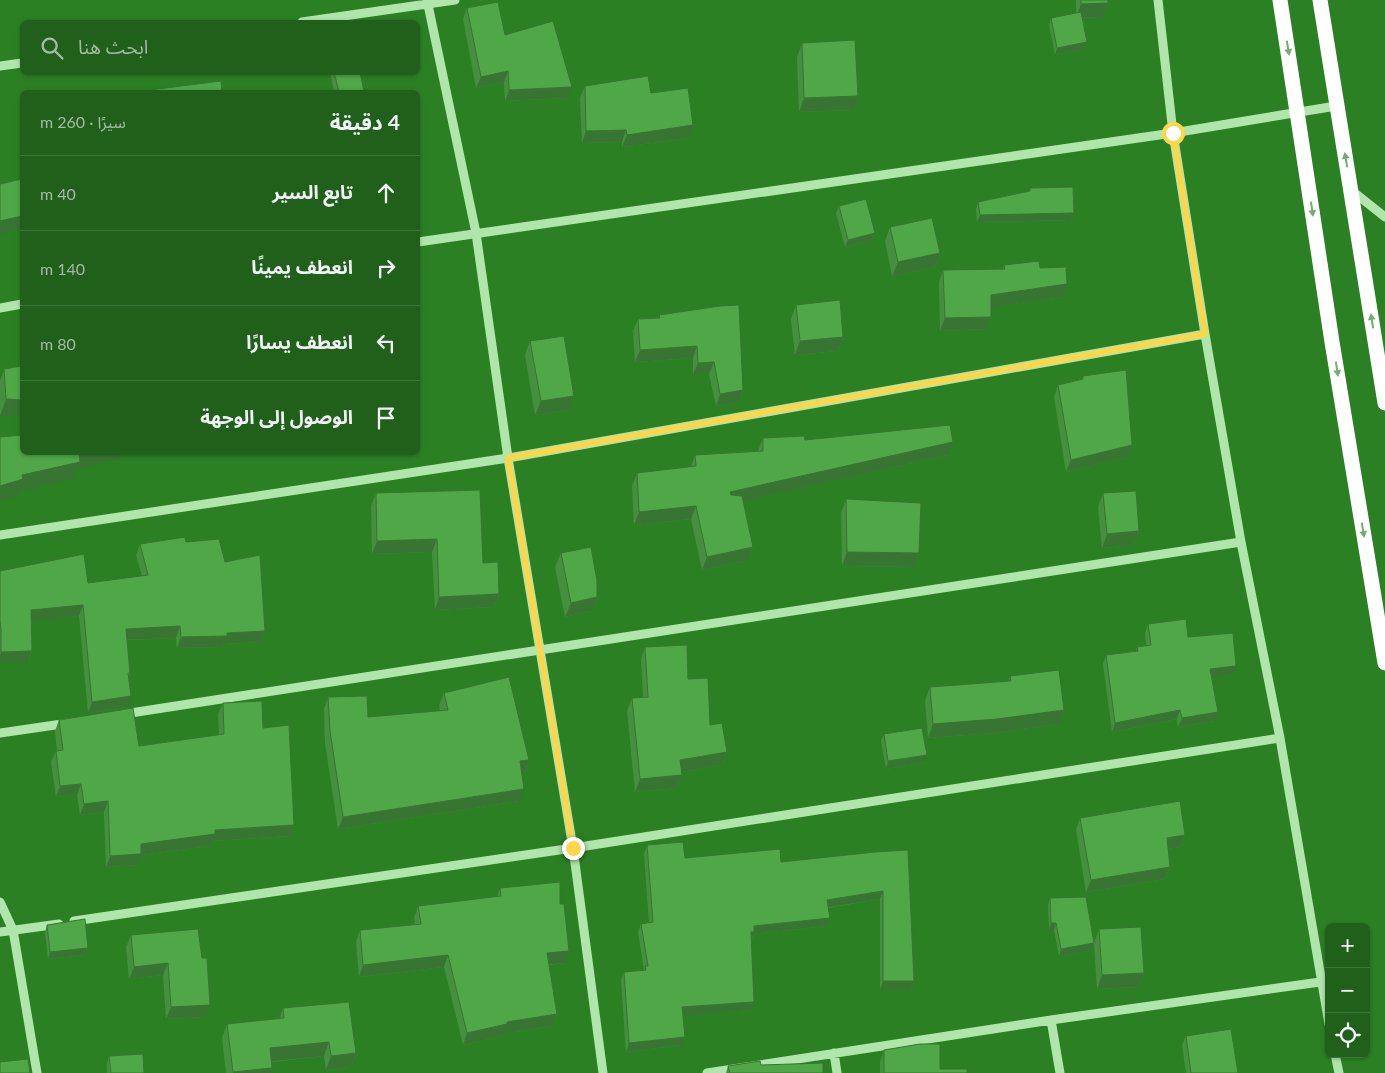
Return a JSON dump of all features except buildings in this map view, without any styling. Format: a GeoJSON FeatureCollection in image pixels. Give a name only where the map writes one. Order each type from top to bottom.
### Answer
{"type":"FeatureCollection","features":[{"type":"Feature","properties":{"kind":"highway"},"geometry":{"type":"LineString","coordinates":[[1280,0],[1332,342],[1385,663]]}},
{"type":"Feature","properties":{"kind":"highway"},"geometry":{"type":"LineString","coordinates":[[1320,0],[1385,403]]}},
{"type":"Feature","properties":{"kind":"street"},"geometry":{"type":"LineString","coordinates":[[315,20],[428,2],[455,0]]}},
{"type":"Feature","properties":{"kind":"street"},"geometry":{"type":"LineString","coordinates":[[1158,0],[1173,133],[1205,334],[1240,542],[1280,738],[1327,1013]]}},
{"type":"Feature","properties":{"kind":"street"},"geometry":{"type":"LineString","coordinates":[[428,2],[476,233],[538,650],[573,848],[603,1073]]}},
{"type":"Feature","properties":{"kind":"street"},"geometry":{"type":"LineString","coordinates":[[0,66],[20,63]]}},
{"type":"Feature","properties":{"kind":"street"},"geometry":{"type":"LineString","coordinates":[[420,242],[1173,133],[1336,106]]}},
{"type":"Feature","properties":{"kind":"street"},"geometry":{"type":"LineString","coordinates":[[1351,190],[1385,218]]}},
{"type":"Feature","properties":{"kind":"street"},"geometry":{"type":"LineString","coordinates":[[0,308],[20,304]]}},
{"type":"Feature","properties":{"kind":"street"},"geometry":{"type":"LineString","coordinates":[[0,535],[508,458],[1205,334]]}},
{"type":"Feature","properties":{"kind":"street"},"geometry":{"type":"LineString","coordinates":[[117,715],[1240,542]]}},
{"type":"Feature","properties":{"kind":"street"},"geometry":{"type":"LineString","coordinates":[[0,733],[78,721]]}},
{"type":"Feature","properties":{"kind":"street"},"geometry":{"type":"LineString","coordinates":[[0,932],[573,848],[1280,738]]}},
{"type":"Feature","properties":{"kind":"street"},"geometry":{"type":"LineString","coordinates":[[0,902],[13,930],[36,1073]]}},
{"type":"Feature","properties":{"kind":"street"},"geometry":{"type":"LineString","coordinates":[[707,1073],[834,1052],[1320,982]]}},
{"type":"Feature","properties":{"kind":"street"},"geometry":{"type":"LineString","coordinates":[[1051,1020],[1060,1073]]}},
{"type":"Feature","properties":{"kind":"street"},"geometry":{"type":"LineString","coordinates":[[834,1052],[837,1073]]}},
{"type":"Feature","properties":{"kind":"street"},"geometry":{"type":"LineString","coordinates":[[1336,1058],[1339,1073]]}},
{"type":"Feature","properties":{"kind":"route"},"geometry":{"type":"LineString","coordinates":[[573,848],[538,650],[508,458],[1205,334],[1173,133]]}}]}
